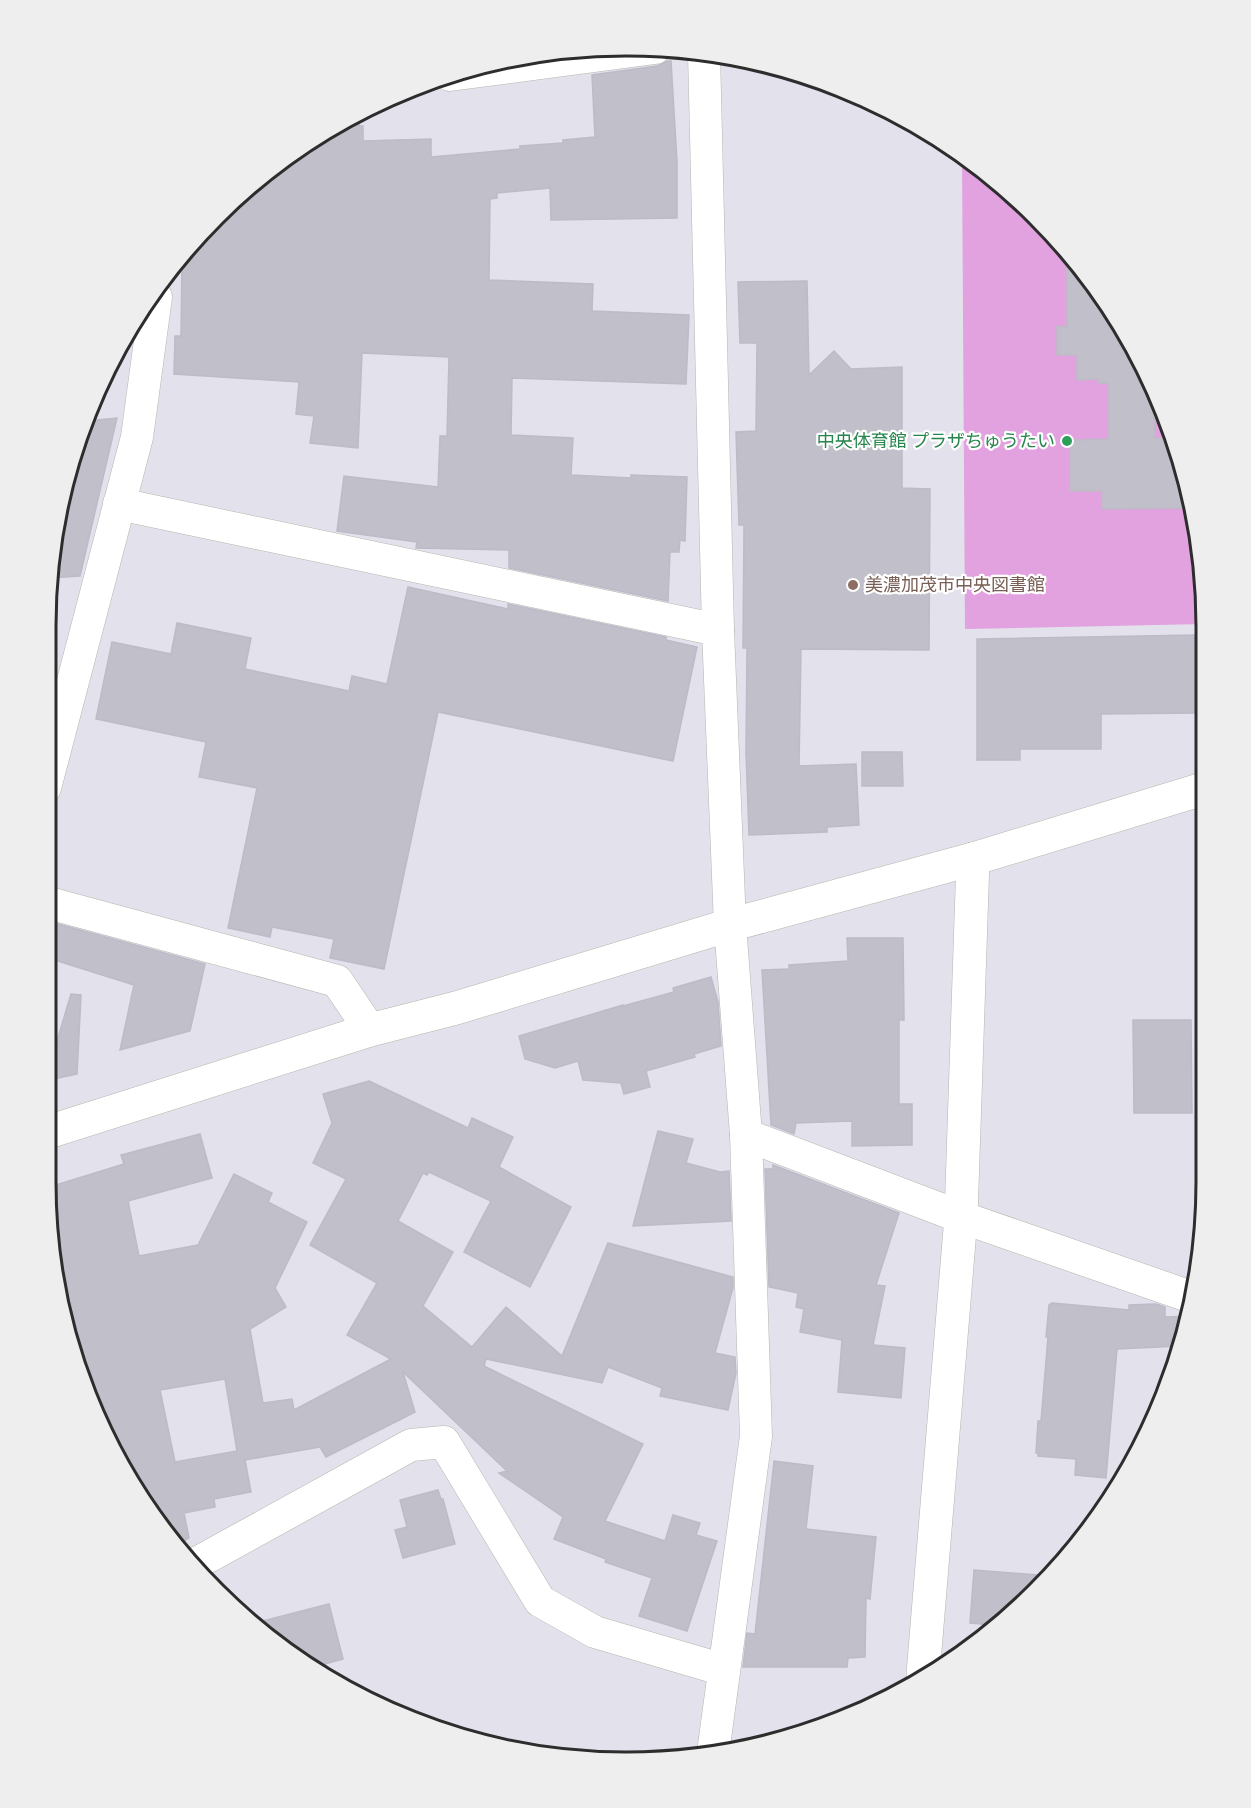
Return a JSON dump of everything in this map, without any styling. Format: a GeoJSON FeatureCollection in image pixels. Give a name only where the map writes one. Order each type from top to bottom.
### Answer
{"type":"FeatureCollection","features":[{"type":"Feature","properties":{"kind":"street"},"geometry":{"type":"LineString","coordinates":[[509,67],[585,57]]}},
{"type":"Feature","properties":{"kind":"street"},"geometry":{"type":"LineString","coordinates":[[704,61],[718,630],[730,925],[746,1135],[756,1436],[714,1746]]}},
{"type":"Feature","properties":{"kind":"street"},"geometry":{"type":"LineString","coordinates":[[56,746],[137,437],[155,305]]}},
{"type":"Feature","properties":{"kind":"street"},"geometry":{"type":"LineString","coordinates":[[119,504],[718,630]]}},
{"type":"Feature","properties":{"kind":"street"},"geometry":{"type":"LineString","coordinates":[[56,1130],[370,1030],[456,1008],[730,925],[974,859],[1196,791]]}},
{"type":"Feature","properties":{"kind":"street"},"geometry":{"type":"LineString","coordinates":[[924,1668],[961,1217],[974,859]]}},
{"type":"Feature","properties":{"kind":"street"},"geometry":{"type":"LineString","coordinates":[[56,905],[337,981],[370,1030]]}},
{"type":"Feature","properties":{"kind":"street"},"geometry":{"type":"LineString","coordinates":[[746,1135],[961,1217],[1185,1295]]}},
{"type":"Feature","properties":{"kind":"street"},"geometry":{"type":"LineString","coordinates":[[200,1561],[411,1445],[444,1442],[540,1601],[595,1632],[724,1670]]}},
{"type":"Feature","properties":{"kind":"shaded area","name":"中央体育館 プラザちゅうたい"},"geometry":{"type":"Polygon","coordinates":[[[962,166],[1029,222],[1054,250],[1099,309],[1137,373],[1165,442],[1185,514],[1191,551],[1196,624],[965,629],[962,166]]]}},
{"type":"Feature","properties":{"kind":"building"},"geometry":{"type":"Polygon","coordinates":[[[671,61],[677,161],[677,218],[551,220],[550,188],[497,193],[497,198],[490,199],[489,280],[593,284],[592,311],[689,315],[686,384],[512,378],[511,435],[573,438],[571,475],[631,478],[631,475],[687,477],[685,541],[680,540],[679,552],[670,552],[668,601],[509,568],[509,550],[416,548],[417,542],[337,531],[344,476],[438,487],[440,436],[447,436],[449,357],[362,353],[358,448],[310,443],[314,416],[296,414],[299,382],[174,374],[175,336],[181,336],[182,268],[222,222],[279,173],[309,152],[359,122],[359,126],[363,126],[363,141],[431,139],[431,157],[520,149],[520,146],[563,143],[563,140],[595,137],[592,75],[657,66],[671,61]]]}},
{"type":"Feature","properties":{"kind":"building"},"geometry":{"type":"Polygon","coordinates":[[[1067,266],[1099,309],[1137,373],[1154,412],[1155,438],[1164,438],[1184,508],[1102,509],[1102,491],[1070,491],[1070,440],[1108,439],[1108,383],[1098,383],[1098,379],[1077,380],[1077,355],[1057,355],[1057,326],[1067,327],[1067,266]]]}},
{"type":"Feature","properties":{"kind":"building"},"geometry":{"type":"Polygon","coordinates":[[[807,281],[809,375],[834,351],[851,369],[902,367],[902,488],[930,489],[929,650],[801,649],[799,766],[856,764],[859,825],[827,827],[827,832],[749,835],[746,753],[747,648],[743,648],[744,525],[739,525],[736,432],[756,431],[757,343],[740,343],[738,282],[807,281]]]}},
{"type":"Feature","properties":{"kind":"building"},"geometry":{"type":"Polygon","coordinates":[[[117,418],[80,576],[58,577],[66,514],[94,420],[117,418]]]}},
{"type":"Feature","properties":{"kind":"building"},"geometry":{"type":"Polygon","coordinates":[[[408,587],[508,609],[508,604],[666,637],[666,640],[697,647],[673,761],[438,712],[384,969],[330,958],[334,939],[272,927],[270,937],[228,928],[257,788],[199,777],[206,742],[96,719],[112,642],[171,654],[177,623],[251,638],[245,669],[349,691],[352,676],[387,684],[408,587]]]}},
{"type":"Feature","properties":{"kind":"building"},"geometry":{"type":"Polygon","coordinates":[[[1195,635],[1196,713],[1101,714],[1101,749],[1020,749],[1020,760],[977,760],[977,639],[1195,635]]]}},
{"type":"Feature","properties":{"kind":"building"},"geometry":{"type":"Polygon","coordinates":[[[862,752],[902,752],[903,786],[862,786],[862,752]]]}},
{"type":"Feature","properties":{"kind":"building"},"geometry":{"type":"Polygon","coordinates":[[[58,924],[205,964],[190,1031],[120,1050],[134,985],[56,961],[58,924]]]}},
{"type":"Feature","properties":{"kind":"building"},"geometry":{"type":"Polygon","coordinates":[[[847,938],[903,938],[904,1020],[899,1020],[899,1104],[912,1104],[912,1145],[852,1146],[852,1121],[796,1123],[794,1134],[771,1125],[762,970],[789,969],[789,965],[848,961],[847,938]]]}},
{"type":"Feature","properties":{"kind":"building"},"geometry":{"type":"Polygon","coordinates":[[[711,977],[718,1002],[721,1046],[694,1054],[695,1057],[646,1071],[650,1087],[624,1094],[621,1083],[583,1080],[578,1061],[555,1068],[525,1059],[519,1036],[674,992],[673,988],[711,977]]]}},
{"type":"Feature","properties":{"kind":"building"},"geometry":{"type":"Polygon","coordinates":[[[71,994],[81,995],[77,1074],[56,1079],[56,1044],[71,994]]]}},
{"type":"Feature","properties":{"kind":"building"},"geometry":{"type":"Polygon","coordinates":[[[1133,1020],[1191,1020],[1192,1113],[1134,1113],[1133,1020]]]}},
{"type":"Feature","properties":{"kind":"building"},"geometry":{"type":"Polygon","coordinates":[[[369,1081],[468,1128],[472,1118],[513,1137],[499,1167],[571,1207],[530,1287],[464,1252],[491,1201],[429,1172],[427,1175],[423,1173],[398,1221],[453,1252],[423,1306],[472,1347],[506,1307],[562,1356],[608,1243],[733,1277],[733,1288],[715,1353],[735,1357],[736,1373],[728,1410],[660,1396],[662,1388],[608,1367],[602,1383],[486,1359],[484,1366],[643,1444],[605,1521],[665,1541],[673,1515],[700,1523],[696,1535],[717,1541],[687,1631],[639,1616],[652,1578],[605,1562],[606,1559],[554,1539],[563,1517],[499,1473],[507,1471],[403,1372],[415,1412],[326,1457],[320,1447],[245,1460],[251,1492],[214,1499],[215,1507],[184,1513],[189,1538],[183,1542],[152,1499],[114,1435],[86,1366],[75,1330],[60,1257],[56,1185],[124,1164],[121,1155],[200,1134],[212,1178],[128,1201],[139,1256],[198,1245],[234,1174],[272,1193],[268,1202],[307,1222],[275,1288],[286,1307],[250,1329],[263,1403],[292,1399],[294,1410],[391,1359],[347,1335],[377,1283],[310,1245],[346,1179],[313,1163],[332,1123],[323,1094],[369,1081]],[[225,1379],[160,1390],[175,1462],[237,1451],[225,1379]]]}},
{"type":"Feature","properties":{"kind":"building"},"geometry":{"type":"Polygon","coordinates":[[[658,1131],[693,1139],[686,1163],[720,1172],[729,1171],[731,1221],[633,1226],[658,1131]]]}},
{"type":"Feature","properties":{"kind":"building"},"geometry":{"type":"Polygon","coordinates":[[[773,1165],[899,1213],[876,1285],[885,1286],[873,1345],[905,1348],[901,1398],[838,1392],[842,1340],[800,1332],[804,1309],[796,1307],[798,1293],[769,1287],[765,1169],[773,1169],[773,1165]]]}},
{"type":"Feature","properties":{"kind":"building"},"geometry":{"type":"Polygon","coordinates":[[[1052,1303],[1129,1310],[1129,1305],[1156,1304],[1165,1307],[1165,1317],[1179,1316],[1171,1346],[1117,1349],[1106,1478],[1075,1475],[1076,1459],[1038,1456],[1036,1453],[1038,1421],[1041,1421],[1049,1305],[1052,1303]]]}},
{"type":"Feature","properties":{"kind":"building"},"geometry":{"type":"Polygon","coordinates":[[[774,1461],[813,1466],[806,1529],[876,1537],[870,1599],[866,1598],[865,1657],[848,1658],[847,1667],[743,1667],[747,1633],[755,1634],[774,1461]]]}},
{"type":"Feature","properties":{"kind":"building"},"geometry":{"type":"Polygon","coordinates":[[[438,1490],[443,1499],[455,1544],[403,1558],[395,1530],[407,1527],[400,1500],[438,1490]]]}},
{"type":"Feature","properties":{"kind":"building"},"geometry":{"type":"Polygon","coordinates":[[[974,1570],[1039,1575],[985,1624],[970,1623],[974,1570]]]}},
{"type":"Feature","properties":{"kind":"building"},"geometry":{"type":"Polygon","coordinates":[[[329,1604],[343,1659],[323,1665],[262,1621],[329,1604]]]}},
{"type":"Feature","properties":{"kind":"place","name":"中央体育館 プラザちゅうたい"},"geometry":{"type":"Point","coordinates":[1067,441]}},
{"type":"Feature","properties":{"kind":"place","name":"美濃加茂市中央図書館"},"geometry":{"type":"Point","coordinates":[853,585]}}]}
